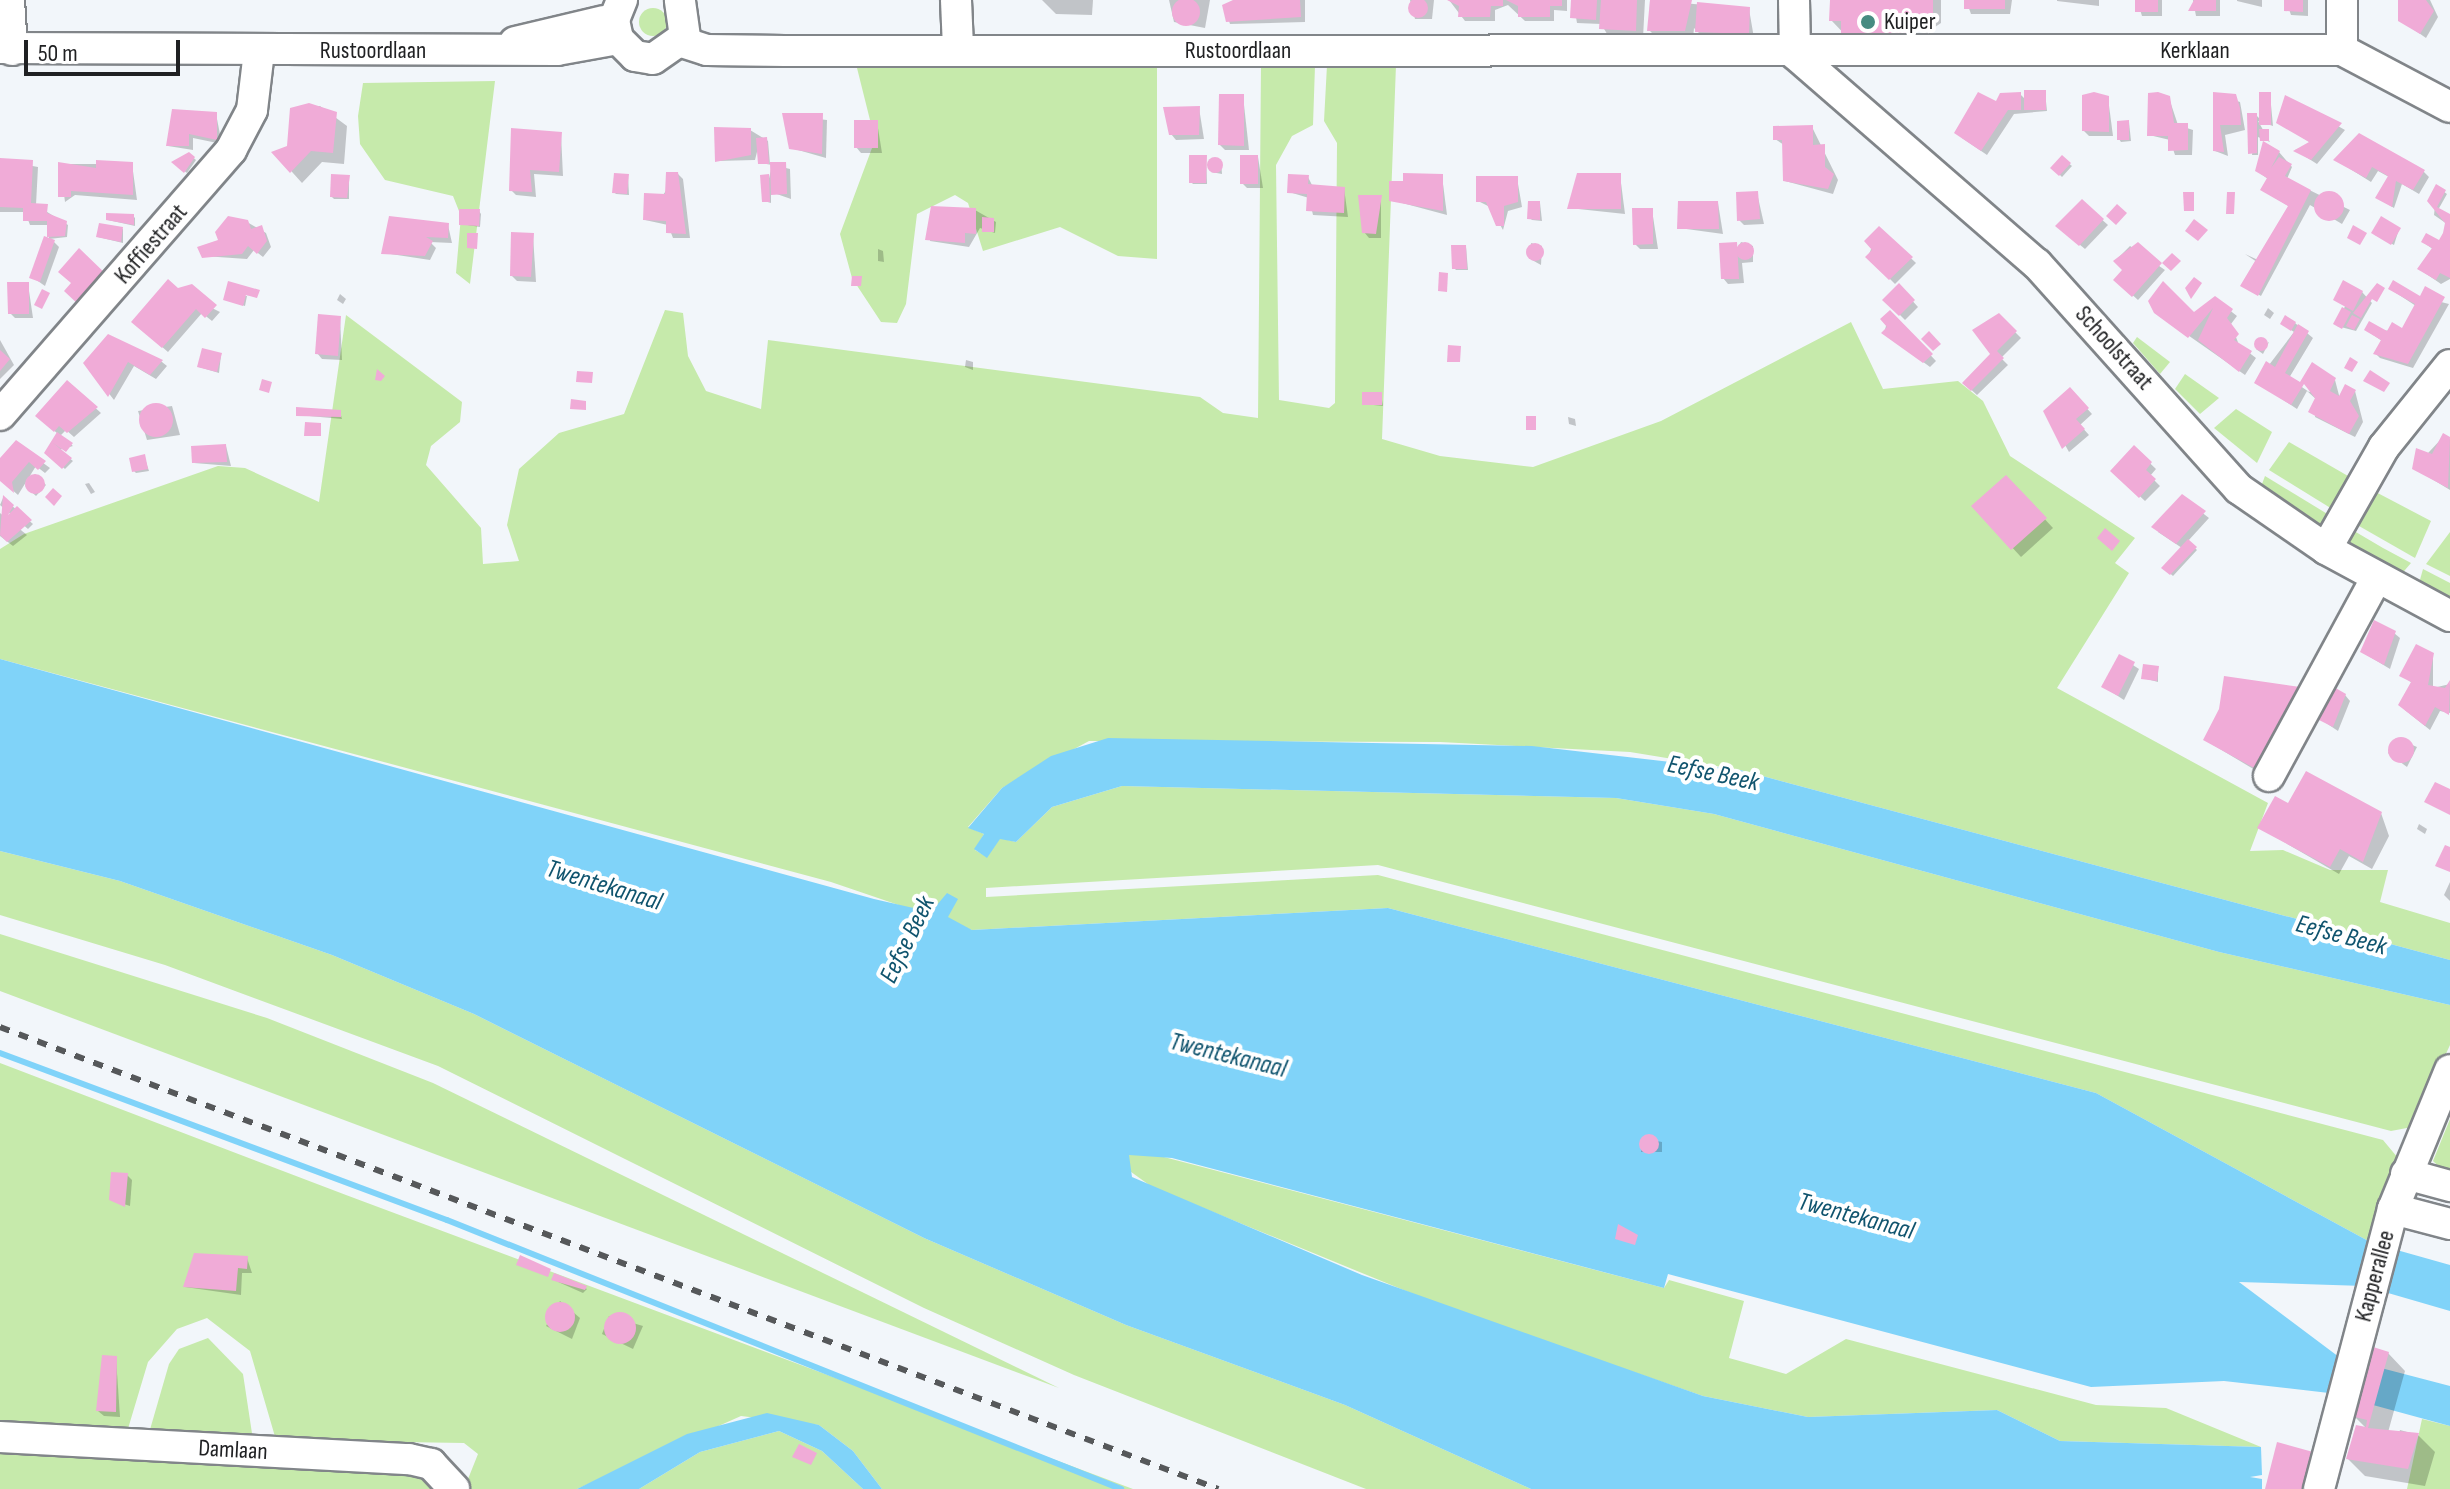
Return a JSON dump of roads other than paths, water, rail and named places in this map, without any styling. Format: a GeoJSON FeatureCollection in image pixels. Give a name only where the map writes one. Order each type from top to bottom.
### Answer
{"type":"FeatureCollection","features":[{"type":"Feature","properties":{"kind":"street"},"geometry":{"type":"LineString","coordinates":[[4,50],[9,0]]}},
{"type":"Feature","properties":{"kind":"street"},"geometry":{"type":"LineString","coordinates":[[618,20],[646,59],[682,42],[687,20],[680,0]]}},
{"type":"Feature","properties":{"kind":"street"},"geometry":{"type":"LineString","coordinates":[[956,0],[958,48]]}},
{"type":"Feature","properties":{"kind":"street"},"geometry":{"type":"LineString","coordinates":[[1794,0],[1795,54]]}},
{"type":"Feature","properties":{"kind":"street"},"geometry":{"type":"LineString","coordinates":[[2342,0],[2342,50]]}},
{"type":"Feature","properties":{"kind":"street","name":"Rustoordlaan"},"geometry":{"type":"LineString","coordinates":[[4,50],[493,49],[618,20]]}},
{"type":"Feature","properties":{"kind":"street","name":"Rustoordlaan"},"geometry":{"type":"LineString","coordinates":[[682,42],[707,50],[958,48],[1795,54]]}},
{"type":"Feature","properties":{"kind":"street","name":"Kerklaan"},"geometry":{"type":"LineString","coordinates":[[1795,54],[2342,50],[2450,107]]}},
{"type":"Feature","properties":{"kind":"street","name":"Koffiestraat"},"geometry":{"type":"LineString","coordinates":[[0,415],[231,150],[252,110],[259,51]]}},
{"type":"Feature","properties":{"kind":"street","name":"Schoolstraat"},"geometry":{"type":"LineString","coordinates":[[1795,54],[2037,264],[2239,489],[2326,549],[2450,616]]}},
{"type":"Feature","properties":{"kind":"street"},"geometry":{"type":"LineString","coordinates":[[2326,549],[2384,447],[2450,365]]}},
{"type":"Feature","properties":{"kind":"street"},"geometry":{"type":"LineString","coordinates":[[2269,776],[2377,577]]}},
{"type":"Feature","properties":{"kind":"street","name":"Kapperallee"},"geometry":{"type":"LineString","coordinates":[[2319,1489],[2390,1221],[2406,1174],[2450,1070]]}},
{"type":"Feature","properties":{"kind":"street"},"geometry":{"type":"LineString","coordinates":[[2406,1174],[2450,1186]]}},
{"type":"Feature","properties":{"kind":"street"},"geometry":{"type":"LineString","coordinates":[[2390,1221],[2450,1224]]}},
{"type":"Feature","properties":{"kind":"street","name":"Damlaan"},"geometry":{"type":"LineString","coordinates":[[0,1437],[421,1460],[454,1489]]}},
{"type":"Feature","properties":{"kind":"water"},"geometry":{"type":"Polygon","coordinates":[[[0,659],[874,899],[931,912],[947,893],[958,899],[948,917],[972,930],[1388,908],[2096,1093],[2372,1243],[2450,1265],[2450,1311],[2364,1286],[2239,1282],[2339,1357],[2450,1386],[2450,1426],[2329,1393],[2224,1381],[2091,1387],[1668,1274],[1664,1288],[1172,1158],[1129,1155],[1132,1177],[1362,1275],[1703,1396],[1808,1417],[1997,1410],[2060,1441],[2261,1447],[2262,1475],[2250,1477],[2262,1479],[2262,1489],[1531,1489],[1345,1405],[1126,1325],[924,1238],[474,1014],[332,955],[120,881],[0,851],[0,659]]]}},
{"type":"Feature","properties":{"kind":"water","name":"Eefse Beek"},"geometry":{"type":"Polygon","coordinates":[[[1108,738],[1532,746],[1740,770],[2450,960],[2450,1005],[2219,952],[1714,814],[1616,798],[1122,786],[1052,807],[1016,842],[1000,839],[987,858],[974,849],[984,834],[968,828],[1002,788],[1051,756],[1108,738]]]}},
{"type":"Feature","properties":{"kind":"water"},"geometry":{"type":"Polygon","coordinates":[[[767,1413],[819,1425],[853,1451],[882,1489],[863,1489],[822,1451],[779,1431],[700,1452],[639,1489],[577,1489],[687,1434],[767,1413]]]}},
{"type":"Feature","properties":{"kind":"waterway"},"geometry":{"type":"LineString","coordinates":[[0,1053],[447,1220],[1121,1489]]}},
{"type":"Feature","properties":{"kind":"railway"},"geometry":{"type":"LineString","coordinates":[[0,1027],[1218,1489]]}},
{"type":"Feature","properties":{"kind":"place","name":"Kuiper"},"geometry":{"type":"Point","coordinates":[1868,22]}},
{"type":"Feature","properties":{"kind":"water label","name":"Twentekanaal"},"geometry":{"type":"Point","coordinates":[604,886]}},
{"type":"Feature","properties":{"kind":"water label","name":"Twentekanaal"},"geometry":{"type":"Point","coordinates":[1228,1056]}},
{"type":"Feature","properties":{"kind":"water label","name":"Twentekanaal"},"geometry":{"type":"Point","coordinates":[1856,1217]}}]}
